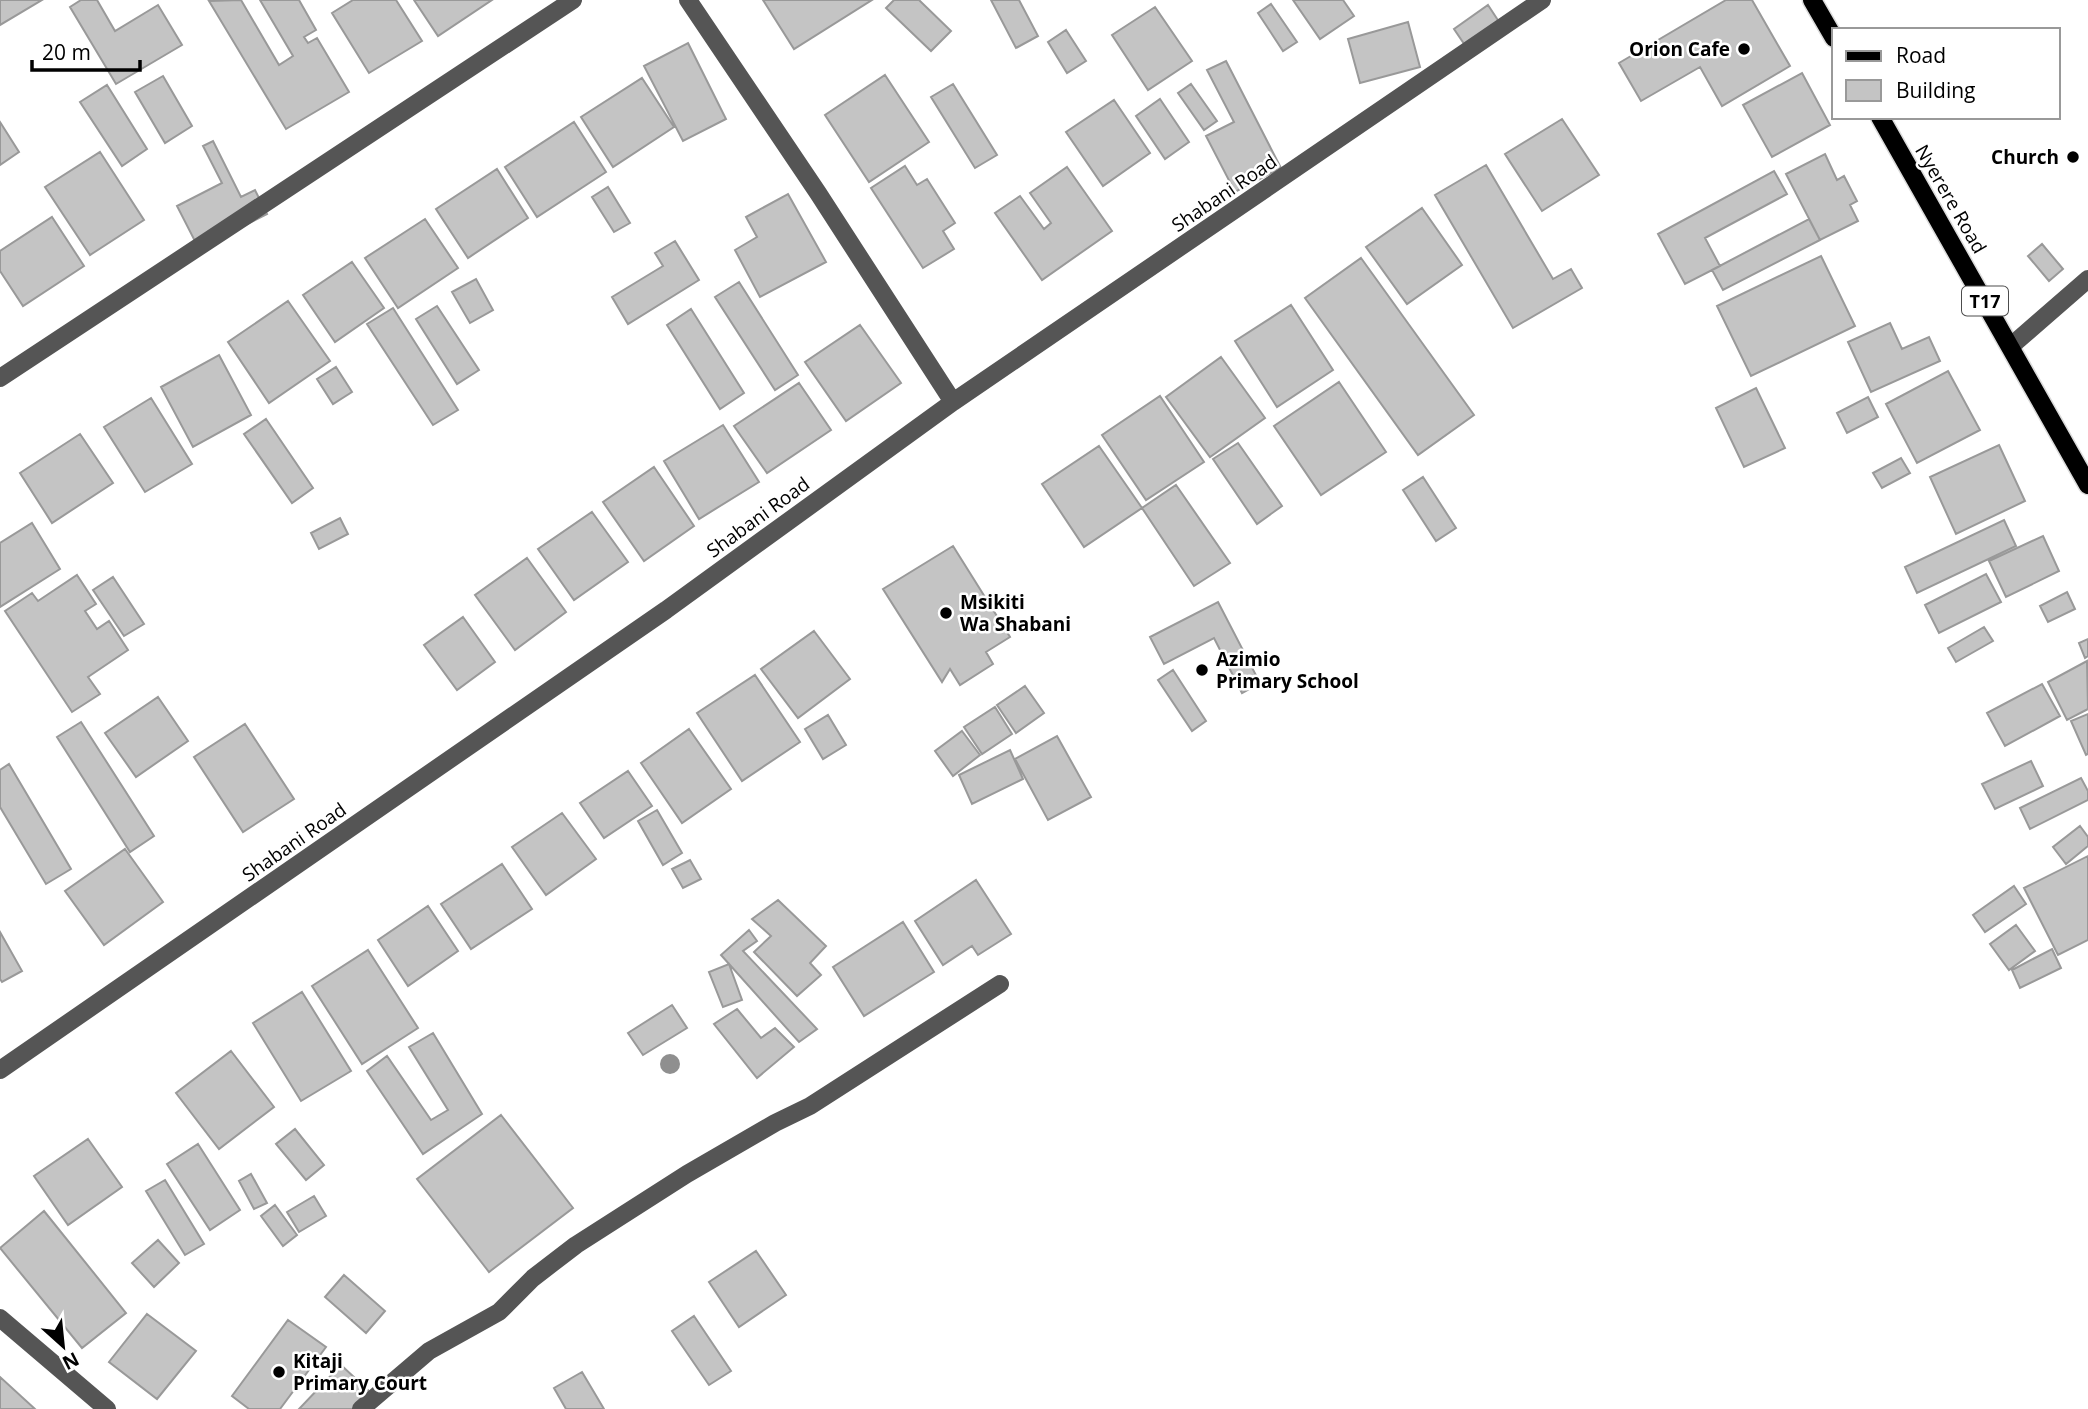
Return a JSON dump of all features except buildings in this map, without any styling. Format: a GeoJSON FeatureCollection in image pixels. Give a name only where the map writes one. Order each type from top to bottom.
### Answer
{"type":"FeatureCollection","features":[{"type":"Feature","properties":{"kind":"main road"},"geometry":{"type":"LineString","coordinates":[[1812,0],[1832,35]]}},
{"type":"Feature","properties":{"kind":"main road","name":"Nyerere Road"},"geometry":{"type":"LineString","coordinates":[[1881,119],[2088,485]]}},
{"type":"Feature","properties":{"kind":"street"},"geometry":{"type":"LineString","coordinates":[[0,378],[573,0]]}},
{"type":"Feature","properties":{"kind":"street"},"geometry":{"type":"LineString","coordinates":[[688,0],[818,193],[953,402]]}},
{"type":"Feature","properties":{"kind":"street","name":"Shabani Road"},"geometry":{"type":"LineString","coordinates":[[0,1070],[666,610],[953,402],[1542,0]]}},
{"type":"Feature","properties":{"kind":"street"},"geometry":{"type":"LineString","coordinates":[[2011,346],[2088,279]]}},
{"type":"Feature","properties":{"kind":"street"},"geometry":{"type":"LineString","coordinates":[[361,1409],[429,1351],[499,1312],[533,1278],[576,1245],[687,1174],[810,1105],[1000,984]]}},
{"type":"Feature","properties":{"kind":"street"},"geometry":{"type":"LineString","coordinates":[[0,1318],[107,1409]]}},
{"type":"Feature","properties":{"kind":"place","name":"Orion Cafe"},"geometry":{"type":"Point","coordinates":[1744,49]}},
{"type":"Feature","properties":{"kind":"place","name":"Church"},"geometry":{"type":"Point","coordinates":[2073,157]}},
{"type":"Feature","properties":{"kind":"place","name":"Msikiti Wa Shabani"},"geometry":{"type":"Point","coordinates":[946,613]}},
{"type":"Feature","properties":{"kind":"place","name":"Azimio Primary School"},"geometry":{"type":"Point","coordinates":[1202,670]}},
{"type":"Feature","properties":{"kind":"place","name":"Kitaji Primary Court"},"geometry":{"type":"Point","coordinates":[279,1372]}}]}
